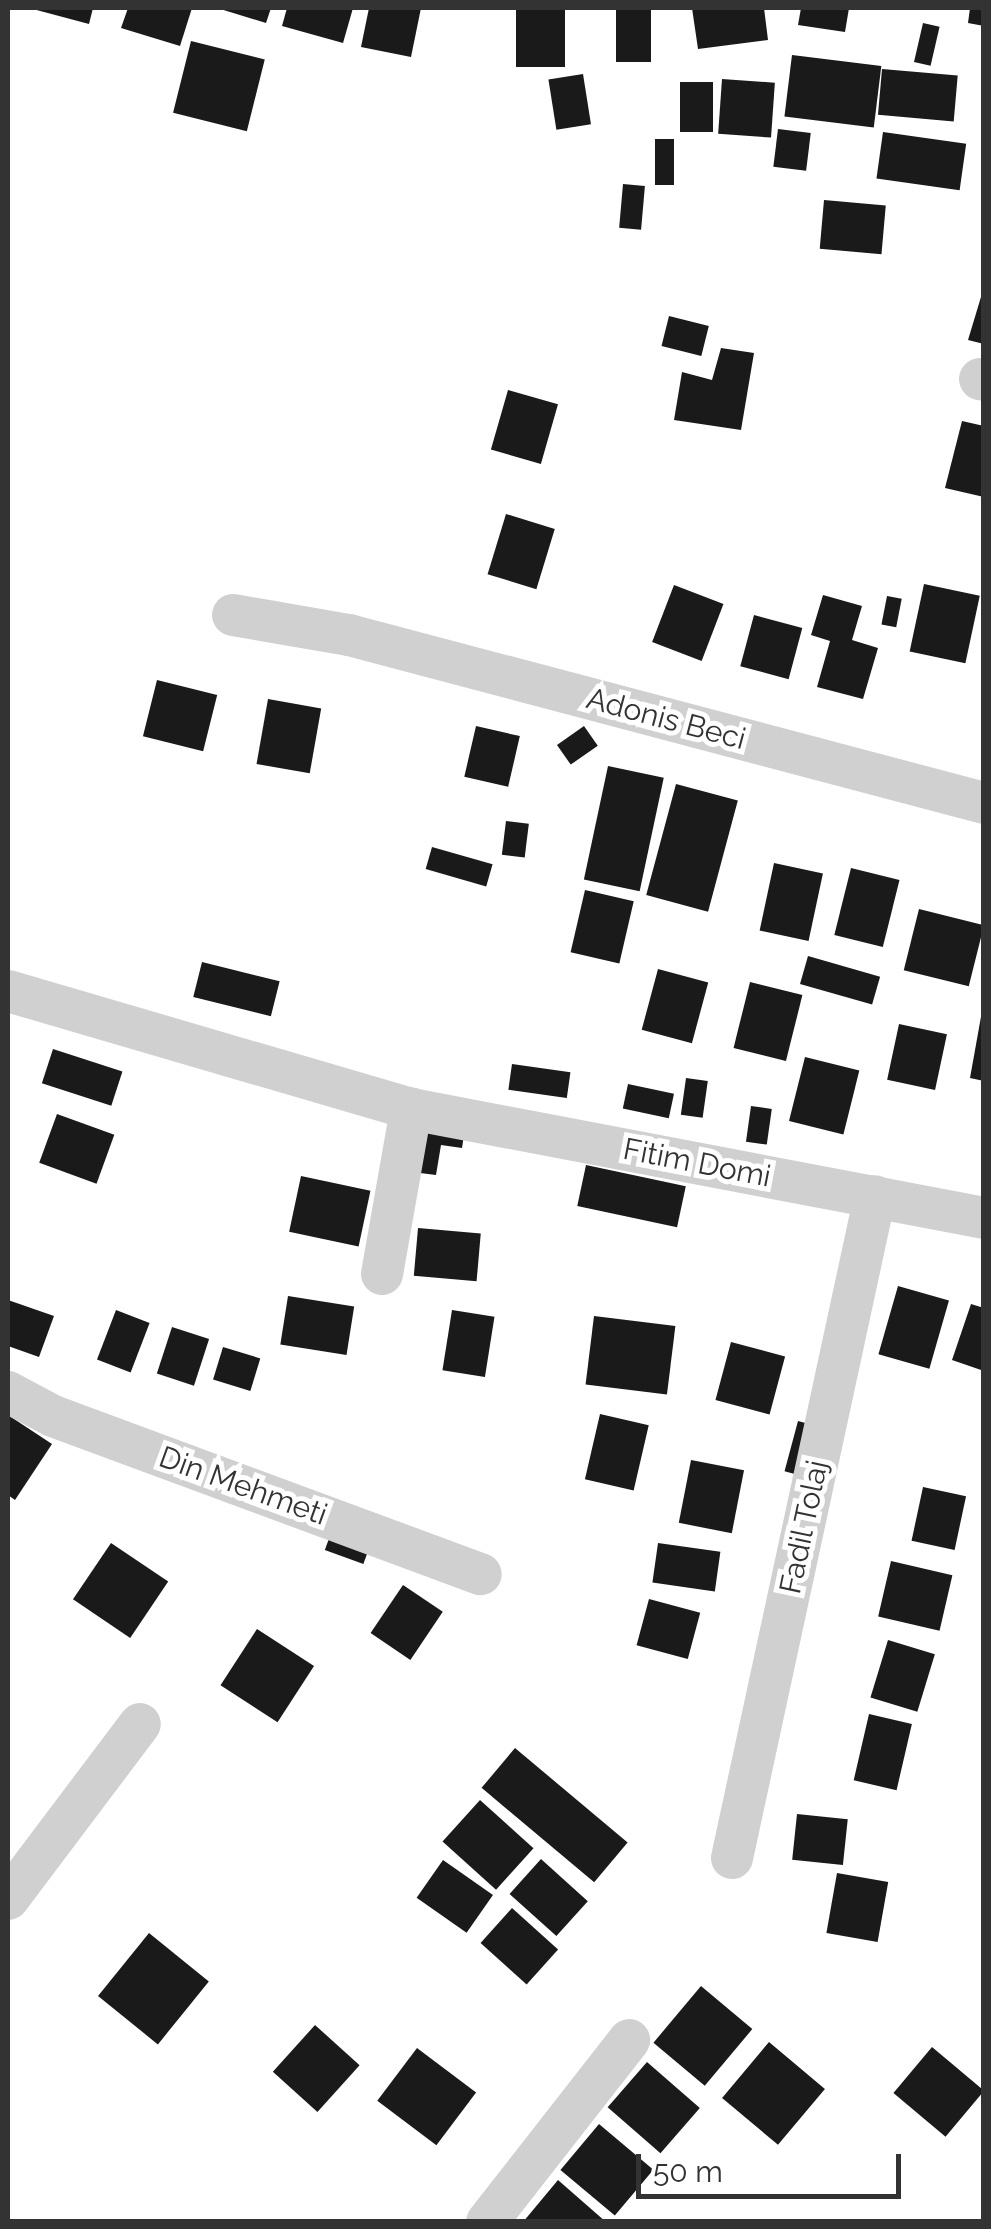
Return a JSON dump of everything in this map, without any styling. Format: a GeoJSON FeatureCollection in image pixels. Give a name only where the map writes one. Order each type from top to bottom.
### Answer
{"type":"FeatureCollection","features":[{"type":"Feature","properties":{"kind":"street","name":"Adonis Beci"},"geometry":{"type":"LineString","coordinates":[[232,615],[349,635],[984,803]]}},
{"type":"Feature","properties":{"kind":"street","name":"Fitim Domi"},"geometry":{"type":"LineString","coordinates":[[8,991],[411,1109],[984,1218]]}},
{"type":"Feature","properties":{"kind":"street"},"geometry":{"type":"LineString","coordinates":[[382,1274],[411,1109]]}},
{"type":"Feature","properties":{"kind":"street","name":"Fadil Tolaj"},"geometry":{"type":"LineString","coordinates":[[732,1858],[875,1196]]}},
{"type":"Feature","properties":{"kind":"street","name":"Din Mehmeti"},"geometry":{"type":"LineString","coordinates":[[8,1392],[53,1416],[481,1574]]}},
{"type":"Feature","properties":{"kind":"street"},"geometry":{"type":"LineString","coordinates":[[8,1899],[140,1724]]}},
{"type":"Feature","properties":{"kind":"street"},"geometry":{"type":"LineString","coordinates":[[487,2222],[629,2040]]}},
{"type":"Feature","properties":{"kind":"building"},"geometry":{"type":"Polygon","coordinates":[[[29,8],[93,8],[89,24],[29,8]]]}},
{"type":"Feature","properties":{"kind":"building"},"geometry":{"type":"Polygon","coordinates":[[[128,8],[192,8],[180,46],[121,28],[128,8]]]}},
{"type":"Feature","properties":{"kind":"building"},"geometry":{"type":"Polygon","coordinates":[[[217,8],[271,8],[266,23],[217,8]]]}},
{"type":"Feature","properties":{"kind":"building"},"geometry":{"type":"Polygon","coordinates":[[[287,8],[353,8],[343,43],[282,26],[287,8]]]}},
{"type":"Feature","properties":{"kind":"building"},"geometry":{"type":"Polygon","coordinates":[[[369,8],[421,8],[411,57],[361,47],[369,8]]]}},
{"type":"Feature","properties":{"kind":"building"},"geometry":{"type":"Polygon","coordinates":[[[516,8],[565,8],[565,67],[516,67],[516,8]]]}},
{"type":"Feature","properties":{"kind":"building"},"geometry":{"type":"Polygon","coordinates":[[[616,8],[651,8],[651,62],[616,62],[616,8]]]}},
{"type":"Feature","properties":{"kind":"building"},"geometry":{"type":"Polygon","coordinates":[[[692,8],[764,8],[768,40],[698,49],[692,8]]]}},
{"type":"Feature","properties":{"kind":"building"},"geometry":{"type":"Polygon","coordinates":[[[801,8],[849,8],[845,32],[798,25],[801,8]]]}},
{"type":"Feature","properties":{"kind":"building"},"geometry":{"type":"Polygon","coordinates":[[[970,8],[984,8],[984,26],[968,23],[970,8]]]}},
{"type":"Feature","properties":{"kind":"building"},"geometry":{"type":"Polygon","coordinates":[[[923,23],[940,27],[931,66],[914,62],[923,23]]]}},
{"type":"Feature","properties":{"kind":"building"},"geometry":{"type":"Polygon","coordinates":[[[191,41],[265,59],[247,131],[173,113],[191,41]]]}},
{"type":"Feature","properties":{"kind":"building"},"geometry":{"type":"Polygon","coordinates":[[[792,55],[881,66],[874,128],[784,117],[792,55]]]}},
{"type":"Feature","properties":{"kind":"building"},"geometry":{"type":"Polygon","coordinates":[[[882,69],[958,76],[954,121],[878,115],[882,69]]]}},
{"type":"Feature","properties":{"kind":"building"},"geometry":{"type":"Polygon","coordinates":[[[583,74],[591,124],[556,130],[548,79],[583,74]]]}},
{"type":"Feature","properties":{"kind":"building"},"geometry":{"type":"Polygon","coordinates":[[[722,79],[775,83],[771,138],[718,134],[722,79]]]}},
{"type":"Feature","properties":{"kind":"building"},"geometry":{"type":"Polygon","coordinates":[[[680,82],[713,82],[713,132],[680,132],[680,82]]]}},
{"type":"Feature","properties":{"kind":"building"},"geometry":{"type":"Polygon","coordinates":[[[778,129],[811,133],[806,171],[773,167],[778,129]]]}},
{"type":"Feature","properties":{"kind":"building"},"geometry":{"type":"Polygon","coordinates":[[[883,132],[966,144],[960,190],[876,179],[883,132]]]}},
{"type":"Feature","properties":{"kind":"building"},"geometry":{"type":"Polygon","coordinates":[[[655,139],[674,139],[674,185],[655,185],[655,139]]]}},
{"type":"Feature","properties":{"kind":"building"},"geometry":{"type":"Polygon","coordinates":[[[623,184],[645,186],[641,230],[619,228],[623,184]]]}},
{"type":"Feature","properties":{"kind":"building"},"geometry":{"type":"Polygon","coordinates":[[[824,200],[886,205],[881,254],[820,249],[824,200]]]}},
{"type":"Feature","properties":{"kind":"building"},"geometry":{"type":"Polygon","coordinates":[[[984,287],[984,344],[968,340],[984,287]]]}},
{"type":"Feature","properties":{"kind":"building"},"geometry":{"type":"Polygon","coordinates":[[[669,316],[709,326],[701,356],[662,346],[669,316]]]}},
{"type":"Feature","properties":{"kind":"building"},"geometry":{"type":"Polygon","coordinates":[[[721,348],[754,353],[741,430],[674,420],[682,372],[712,380],[721,348]]]}},
{"type":"Feature","properties":{"kind":"building"},"geometry":{"type":"Polygon","coordinates":[[[508,390],[558,404],[541,464],[491,450],[508,390]]]}},
{"type":"Feature","properties":{"kind":"building"},"geometry":{"type":"Polygon","coordinates":[[[962,421],[984,426],[984,497],[945,488],[962,421]]]}},
{"type":"Feature","properties":{"kind":"building"},"geometry":{"type":"Polygon","coordinates":[[[506,514],[555,529],[536,589],[488,574],[506,514]]]}},
{"type":"Feature","properties":{"kind":"building"},"geometry":{"type":"Polygon","coordinates":[[[924,584],[980,596],[965,663],[910,651],[924,584]]]}},
{"type":"Feature","properties":{"kind":"building"},"geometry":{"type":"Polygon","coordinates":[[[674,585],[723,604],[702,661],[652,642],[674,585]]]}},
{"type":"Feature","properties":{"kind":"building"},"geometry":{"type":"Polygon","coordinates":[[[823,595],[862,606],[852,640],[878,648],[863,699],[817,687],[830,641],[811,635],[823,595]]]}},
{"type":"Feature","properties":{"kind":"building"},"geometry":{"type":"Polygon","coordinates":[[[887,596],[902,599],[896,627],[881,624],[887,596]]]}},
{"type":"Feature","properties":{"kind":"building"},"geometry":{"type":"Polygon","coordinates":[[[754,615],[802,628],[789,679],[740,666],[754,615]]]}},
{"type":"Feature","properties":{"kind":"building"},"geometry":{"type":"Polygon","coordinates":[[[157,680],[217,695],[203,751],[143,736],[157,680]]]}},
{"type":"Feature","properties":{"kind":"building"},"geometry":{"type":"Polygon","coordinates":[[[268,699],[321,708],[310,773],[257,764],[268,699]]]}},
{"type":"Feature","properties":{"kind":"building"},"geometry":{"type":"Polygon","coordinates":[[[476,726],[520,736],[508,787],[464,777],[476,726]]]}},
{"type":"Feature","properties":{"kind":"building"},"geometry":{"type":"Polygon","coordinates":[[[584,726],[598,746],[571,765],[557,745],[584,726]]]}},
{"type":"Feature","properties":{"kind":"building"},"geometry":{"type":"Polygon","coordinates":[[[608,766],[664,778],[640,891],[584,879],[608,766]]]}},
{"type":"Feature","properties":{"kind":"building"},"geometry":{"type":"Polygon","coordinates":[[[676,784],[738,801],[708,912],[646,895],[676,784]]]}},
{"type":"Feature","properties":{"kind":"building"},"geometry":{"type":"Polygon","coordinates":[[[506,821],[529,824],[525,858],[502,855],[506,821]]]}},
{"type":"Feature","properties":{"kind":"building"},"geometry":{"type":"Polygon","coordinates":[[[432,847],[493,864],[486,886],[426,869],[432,847]]]}},
{"type":"Feature","properties":{"kind":"building"},"geometry":{"type":"Polygon","coordinates":[[[774,863],[823,873],[809,941],[760,930],[774,863]]]}},
{"type":"Feature","properties":{"kind":"building"},"geometry":{"type":"Polygon","coordinates":[[[851,868],[900,880],[883,947],[834,935],[851,868]]]}},
{"type":"Feature","properties":{"kind":"building"},"geometry":{"type":"Polygon","coordinates":[[[585,890],[634,901],[619,964],[571,952],[585,890]]]}},
{"type":"Feature","properties":{"kind":"building"},"geometry":{"type":"Polygon","coordinates":[[[919,909],[984,925],[969,986],[904,970],[919,909]]]}},
{"type":"Feature","properties":{"kind":"building"},"geometry":{"type":"Polygon","coordinates":[[[808,956],[880,977],[872,1005],[800,984],[808,956]]]}},
{"type":"Feature","properties":{"kind":"building"},"geometry":{"type":"Polygon","coordinates":[[[202,962],[280,981],[271,1016],[193,997],[202,962]]]}},
{"type":"Feature","properties":{"kind":"building"},"geometry":{"type":"Polygon","coordinates":[[[658,969],[708,982],[692,1043],[642,1030],[658,969]]]}},
{"type":"Feature","properties":{"kind":"building"},"geometry":{"type":"Polygon","coordinates":[[[750,982],[802,995],[786,1061],[734,1048],[750,982]]]}},
{"type":"Feature","properties":{"kind":"building"},"geometry":{"type":"Polygon","coordinates":[[[984,1000],[984,1081],[970,1078],[984,1000]]]}},
{"type":"Feature","properties":{"kind":"building"},"geometry":{"type":"Polygon","coordinates":[[[899,1024],[947,1034],[935,1090],[887,1080],[899,1024]]]}},
{"type":"Feature","properties":{"kind":"building"},"geometry":{"type":"Polygon","coordinates":[[[53,1049],[122,1072],[111,1106],[42,1083],[53,1049]]]}},
{"type":"Feature","properties":{"kind":"building"},"geometry":{"type":"Polygon","coordinates":[[[805,1057],[859,1071],[843,1135],[789,1121],[805,1057]]]}},
{"type":"Feature","properties":{"kind":"building"},"geometry":{"type":"Polygon","coordinates":[[[512,1064],[570,1072],[567,1098],[508,1090],[512,1064]]]}},
{"type":"Feature","properties":{"kind":"building"},"geometry":{"type":"Polygon","coordinates":[[[686,1078],[708,1081],[703,1118],[681,1115],[686,1078]]]}},
{"type":"Feature","properties":{"kind":"building"},"geometry":{"type":"Polygon","coordinates":[[[628,1084],[674,1094],[669,1118],[623,1108],[628,1084]]]}},
{"type":"Feature","properties":{"kind":"building"},"geometry":{"type":"Polygon","coordinates":[[[751,1106],[772,1109],[767,1145],[746,1142],[751,1106]]]}},
{"type":"Feature","properties":{"kind":"building"},"geometry":{"type":"Polygon","coordinates":[[[57,1114],[114,1135],[97,1184],[39,1163],[57,1114]]]}},
{"type":"Feature","properties":{"kind":"building"},"geometry":{"type":"Polygon","coordinates":[[[419,1122],[465,1129],[462,1148],[441,1145],[436,1175],[412,1172],[419,1122]]]}},
{"type":"Feature","properties":{"kind":"building"},"geometry":{"type":"Polygon","coordinates":[[[586,1165],[686,1186],[677,1227],[577,1206],[586,1165]]]}},
{"type":"Feature","properties":{"kind":"building"},"geometry":{"type":"Polygon","coordinates":[[[301,1176],[370,1191],[359,1247],[289,1232],[301,1176]]]}},
{"type":"Feature","properties":{"kind":"building"},"geometry":{"type":"Polygon","coordinates":[[[418,1228],[481,1233],[477,1281],[414,1276],[418,1228]]]}},
{"type":"Feature","properties":{"kind":"building"},"geometry":{"type":"Polygon","coordinates":[[[898,1286],[949,1301],[929,1369],[878,1354],[898,1286]]]}},
{"type":"Feature","properties":{"kind":"building"},"geometry":{"type":"Polygon","coordinates":[[[288,1296],[354,1306],[347,1355],[280,1344],[288,1296]]]}},
{"type":"Feature","properties":{"kind":"building"},"geometry":{"type":"Polygon","coordinates":[[[8,1300],[54,1316],[39,1357],[8,1346],[8,1300]]]}},
{"type":"Feature","properties":{"kind":"building"},"geometry":{"type":"Polygon","coordinates":[[[971,1304],[984,1308],[984,1371],[952,1360],[971,1304]]]}},
{"type":"Feature","properties":{"kind":"building"},"geometry":{"type":"Polygon","coordinates":[[[116,1310],[150,1323],[131,1372],[97,1359],[116,1310]]]}},
{"type":"Feature","properties":{"kind":"building"},"geometry":{"type":"Polygon","coordinates":[[[452,1310],[494,1317],[485,1377],[442,1370],[452,1310]]]}},
{"type":"Feature","properties":{"kind":"building"},"geometry":{"type":"Polygon","coordinates":[[[594,1316],[675,1326],[667,1394],[586,1384],[594,1316]]]}},
{"type":"Feature","properties":{"kind":"building"},"geometry":{"type":"Polygon","coordinates":[[[172,1327],[209,1339],[194,1386],[157,1374],[172,1327]]]}},
{"type":"Feature","properties":{"kind":"building"},"geometry":{"type":"Polygon","coordinates":[[[731,1342],[785,1356],[770,1414],[715,1400],[731,1342]]]}},
{"type":"Feature","properties":{"kind":"building"},"geometry":{"type":"Polygon","coordinates":[[[223,1347],[260,1358],[250,1391],[213,1380],[223,1347]]]}},
{"type":"Feature","properties":{"kind":"building"},"geometry":{"type":"Polygon","coordinates":[[[600,1414],[649,1425],[634,1491],[585,1479],[600,1414]]]}},
{"type":"Feature","properties":{"kind":"building"},"geometry":{"type":"Polygon","coordinates":[[[8,1415],[52,1444],[15,1500],[8,1495],[8,1415]]]}},
{"type":"Feature","properties":{"kind":"building"},"geometry":{"type":"Polygon","coordinates":[[[798,1421],[817,1426],[804,1476],[785,1471],[798,1421]]]}},
{"type":"Feature","properties":{"kind":"building"},"geometry":{"type":"Polygon","coordinates":[[[691,1460],[744,1470],[732,1533],[679,1523],[691,1460]]]}},
{"type":"Feature","properties":{"kind":"building"},"geometry":{"type":"Polygon","coordinates":[[[923,1487],[966,1496],[955,1550],[912,1541],[923,1487]]]}},
{"type":"Feature","properties":{"kind":"building"},"geometry":{"type":"Polygon","coordinates":[[[331,1533],[370,1547],[363,1564],[325,1550],[331,1533]]]}},
{"type":"Feature","properties":{"kind":"building"},"geometry":{"type":"Polygon","coordinates":[[[111,1543],[168,1582],[130,1638],[73,1599],[111,1543]]]}},
{"type":"Feature","properties":{"kind":"building"},"geometry":{"type":"Polygon","coordinates":[[[658,1543],[720,1552],[715,1591],[652,1583],[658,1543]]]}},
{"type":"Feature","properties":{"kind":"building"},"geometry":{"type":"Polygon","coordinates":[[[891,1561],[952,1575],[940,1631],[878,1617],[891,1561]]]}},
{"type":"Feature","properties":{"kind":"building"},"geometry":{"type":"Polygon","coordinates":[[[403,1585],[443,1612],[410,1660],[371,1633],[403,1585]]]}},
{"type":"Feature","properties":{"kind":"building"},"geometry":{"type":"Polygon","coordinates":[[[649,1599],[700,1613],[688,1659],[637,1645],[649,1599]]]}},
{"type":"Feature","properties":{"kind":"building"},"geometry":{"type":"Polygon","coordinates":[[[257,1629],[314,1666],[278,1722],[221,1685],[257,1629]]]}},
{"type":"Feature","properties":{"kind":"building"},"geometry":{"type":"Polygon","coordinates":[[[888,1640],[935,1654],[917,1712],[870,1697],[888,1640]]]}},
{"type":"Feature","properties":{"kind":"building"},"geometry":{"type":"Polygon","coordinates":[[[869,1714],[912,1724],[897,1790],[854,1780],[869,1714]]]}},
{"type":"Feature","properties":{"kind":"building"},"geometry":{"type":"Polygon","coordinates":[[[515,1748],[628,1842],[594,1882],[482,1788],[515,1748]]]}},
{"type":"Feature","properties":{"kind":"building"},"geometry":{"type":"Polygon","coordinates":[[[480,1800],[534,1848],[496,1890],[443,1842],[480,1800]]]}},
{"type":"Feature","properties":{"kind":"building"},"geometry":{"type":"Polygon","coordinates":[[[797,1814],[848,1819],[843,1865],[792,1860],[797,1814]]]}},
{"type":"Feature","properties":{"kind":"building"},"geometry":{"type":"Polygon","coordinates":[[[541,1859],[588,1901],[556,1936],[510,1894],[541,1859]]]}},
{"type":"Feature","properties":{"kind":"building"},"geometry":{"type":"Polygon","coordinates":[[[443,1860],[493,1895],[467,1933],[417,1898],[443,1860]]]}},
{"type":"Feature","properties":{"kind":"building"},"geometry":{"type":"Polygon","coordinates":[[[837,1873],[888,1882],[878,1942],[826,1933],[837,1873]]]}},
{"type":"Feature","properties":{"kind":"building"},"geometry":{"type":"Polygon","coordinates":[[[512,1908],[558,1949],[527,1984],[481,1943],[512,1908]]]}},
{"type":"Feature","properties":{"kind":"building"},"geometry":{"type":"Polygon","coordinates":[[[149,1933],[209,1981],[158,2044],[98,1996],[149,1933]]]}},
{"type":"Feature","properties":{"kind":"building"},"geometry":{"type":"Polygon","coordinates":[[[701,1986],[752,2029],[705,2086],[653,2043],[701,1986]]]}},
{"type":"Feature","properties":{"kind":"building"},"geometry":{"type":"Polygon","coordinates":[[[315,2025],[360,2065],[317,2112],[273,2072],[315,2025]]]}},
{"type":"Feature","properties":{"kind":"building"},"geometry":{"type":"Polygon","coordinates":[[[769,2042],[825,2089],[778,2145],[722,2098],[769,2042]]]}},
{"type":"Feature","properties":{"kind":"building"},"geometry":{"type":"Polygon","coordinates":[[[932,2047],[984,2091],[946,2137],[893,2093],[932,2047]]]}},
{"type":"Feature","properties":{"kind":"building"},"geometry":{"type":"Polygon","coordinates":[[[417,2048],[476,2093],[436,2145],[377,2101],[417,2048]]]}},
{"type":"Feature","properties":{"kind":"building"},"geometry":{"type":"Polygon","coordinates":[[[647,2062],[700,2108],[660,2153],[608,2107],[647,2062]]]}},
{"type":"Feature","properties":{"kind":"building"},"geometry":{"type":"Polygon","coordinates":[[[599,2124],[653,2170],[615,2216],[560,2170],[599,2124]]]}},
{"type":"Feature","properties":{"kind":"building"},"geometry":{"type":"Polygon","coordinates":[[[558,2180],[606,2222],[523,2222],[558,2180]]]}}]}
